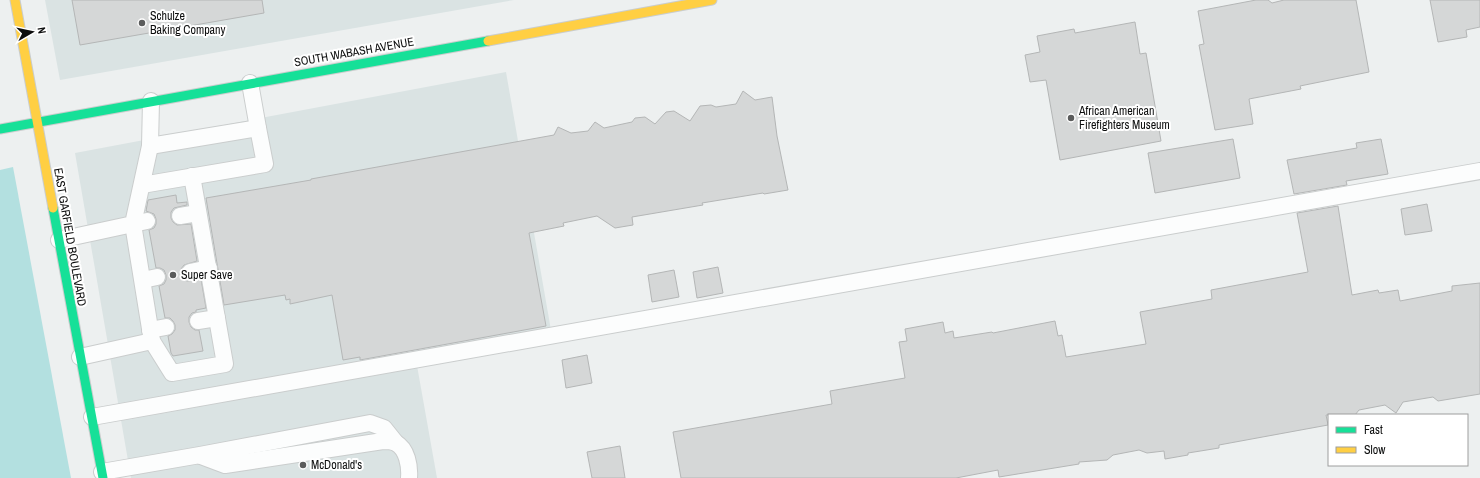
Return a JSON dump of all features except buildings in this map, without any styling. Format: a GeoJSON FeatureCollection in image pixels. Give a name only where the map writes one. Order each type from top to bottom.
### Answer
{"type":"FeatureCollection","features":[{"type":"Feature","properties":{"kind":"street","name":"EAST GARFIELD BOULEVARD"},"geometry":{"type":"LineString","coordinates":[[15,0],[102,475]]}},
{"type":"Feature","properties":{"kind":"street","name":"SOUTH WABASH AVENUE"},"geometry":{"type":"LineString","coordinates":[[0,129],[712,0]]}},
{"type":"Feature","properties":{"kind":"lane"},"geometry":{"type":"LineString","coordinates":[[142,184],[265,164],[250,83]]}},
{"type":"Feature","properties":{"kind":"lane"},"geometry":{"type":"LineString","coordinates":[[151,101],[150,146],[142,184],[140,222],[150,279],[151,335],[172,373],[226,364],[192,176]]}},
{"type":"Feature","properties":{"kind":"lane"},"geometry":{"type":"LineString","coordinates":[[150,146],[258,128]]}},
{"type":"Feature","properties":{"kind":"lane"},"geometry":{"type":"LineString","coordinates":[[92,418],[1480,171]]}},
{"type":"Feature","properties":{"kind":"lane"},"geometry":{"type":"LineString","coordinates":[[180,216],[198,212]]}},
{"type":"Feature","properties":{"kind":"lane"},"geometry":{"type":"LineString","coordinates":[[59,240],[140,222]]}},
{"type":"Feature","properties":{"kind":"lane"},"geometry":{"type":"LineString","coordinates":[[190,272],[209,268]]}},
{"type":"Feature","properties":{"kind":"lane"},"geometry":{"type":"LineString","coordinates":[[198,322],[217,318]]}},
{"type":"Feature","properties":{"kind":"lane"},"geometry":{"type":"LineString","coordinates":[[80,357],[151,335],[166,327]]}},
{"type":"Feature","properties":{"kind":"lane"},"geometry":{"type":"LineString","coordinates":[[102,475],[370,423],[384,428],[404,451],[411,475]]}},
{"type":"Feature","properties":{"kind":"shaded area"},"geometry":{"type":"Polygon","coordinates":[[[45,0],[514,0],[60,80],[45,0]]]}},
{"type":"Feature","properties":{"kind":"shaded area"},"geometry":{"type":"Polygon","coordinates":[[[506,72],[552,336],[416,360],[437,478],[131,478],[75,153],[506,72]]]}},
{"type":"Feature","properties":{"kind":"shaded area"},"geometry":{"type":"Polygon","coordinates":[[[13,167],[71,478],[0,478],[0,170],[13,167]]]}},
{"type":"Feature","properties":{"kind":"traffic: fast"},"geometry":{"type":"LineString","coordinates":[[0,129],[488,41]]}},
{"type":"Feature","properties":{"kind":"traffic: fast"},"geometry":{"type":"LineString","coordinates":[[53,208],[103,478]]}},
{"type":"Feature","properties":{"kind":"traffic: slow"},"geometry":{"type":"LineString","coordinates":[[15,0],[53,208]]}},
{"type":"Feature","properties":{"kind":"traffic: slow"},"geometry":{"type":"LineString","coordinates":[[488,41],[712,0]]}},
{"type":"Feature","properties":{"kind":"place","name":"Schulze Baking Company"},"geometry":{"type":"Point","coordinates":[142,23]}},
{"type":"Feature","properties":{"kind":"place","name":"African American Firefighters Museum"},"geometry":{"type":"Point","coordinates":[1071,118]}},
{"type":"Feature","properties":{"kind":"place","name":"Super Save"},"geometry":{"type":"Point","coordinates":[173,275]}},
{"type":"Feature","properties":{"kind":"place","name":"McDonald's"},"geometry":{"type":"Point","coordinates":[303,465]}}]}
